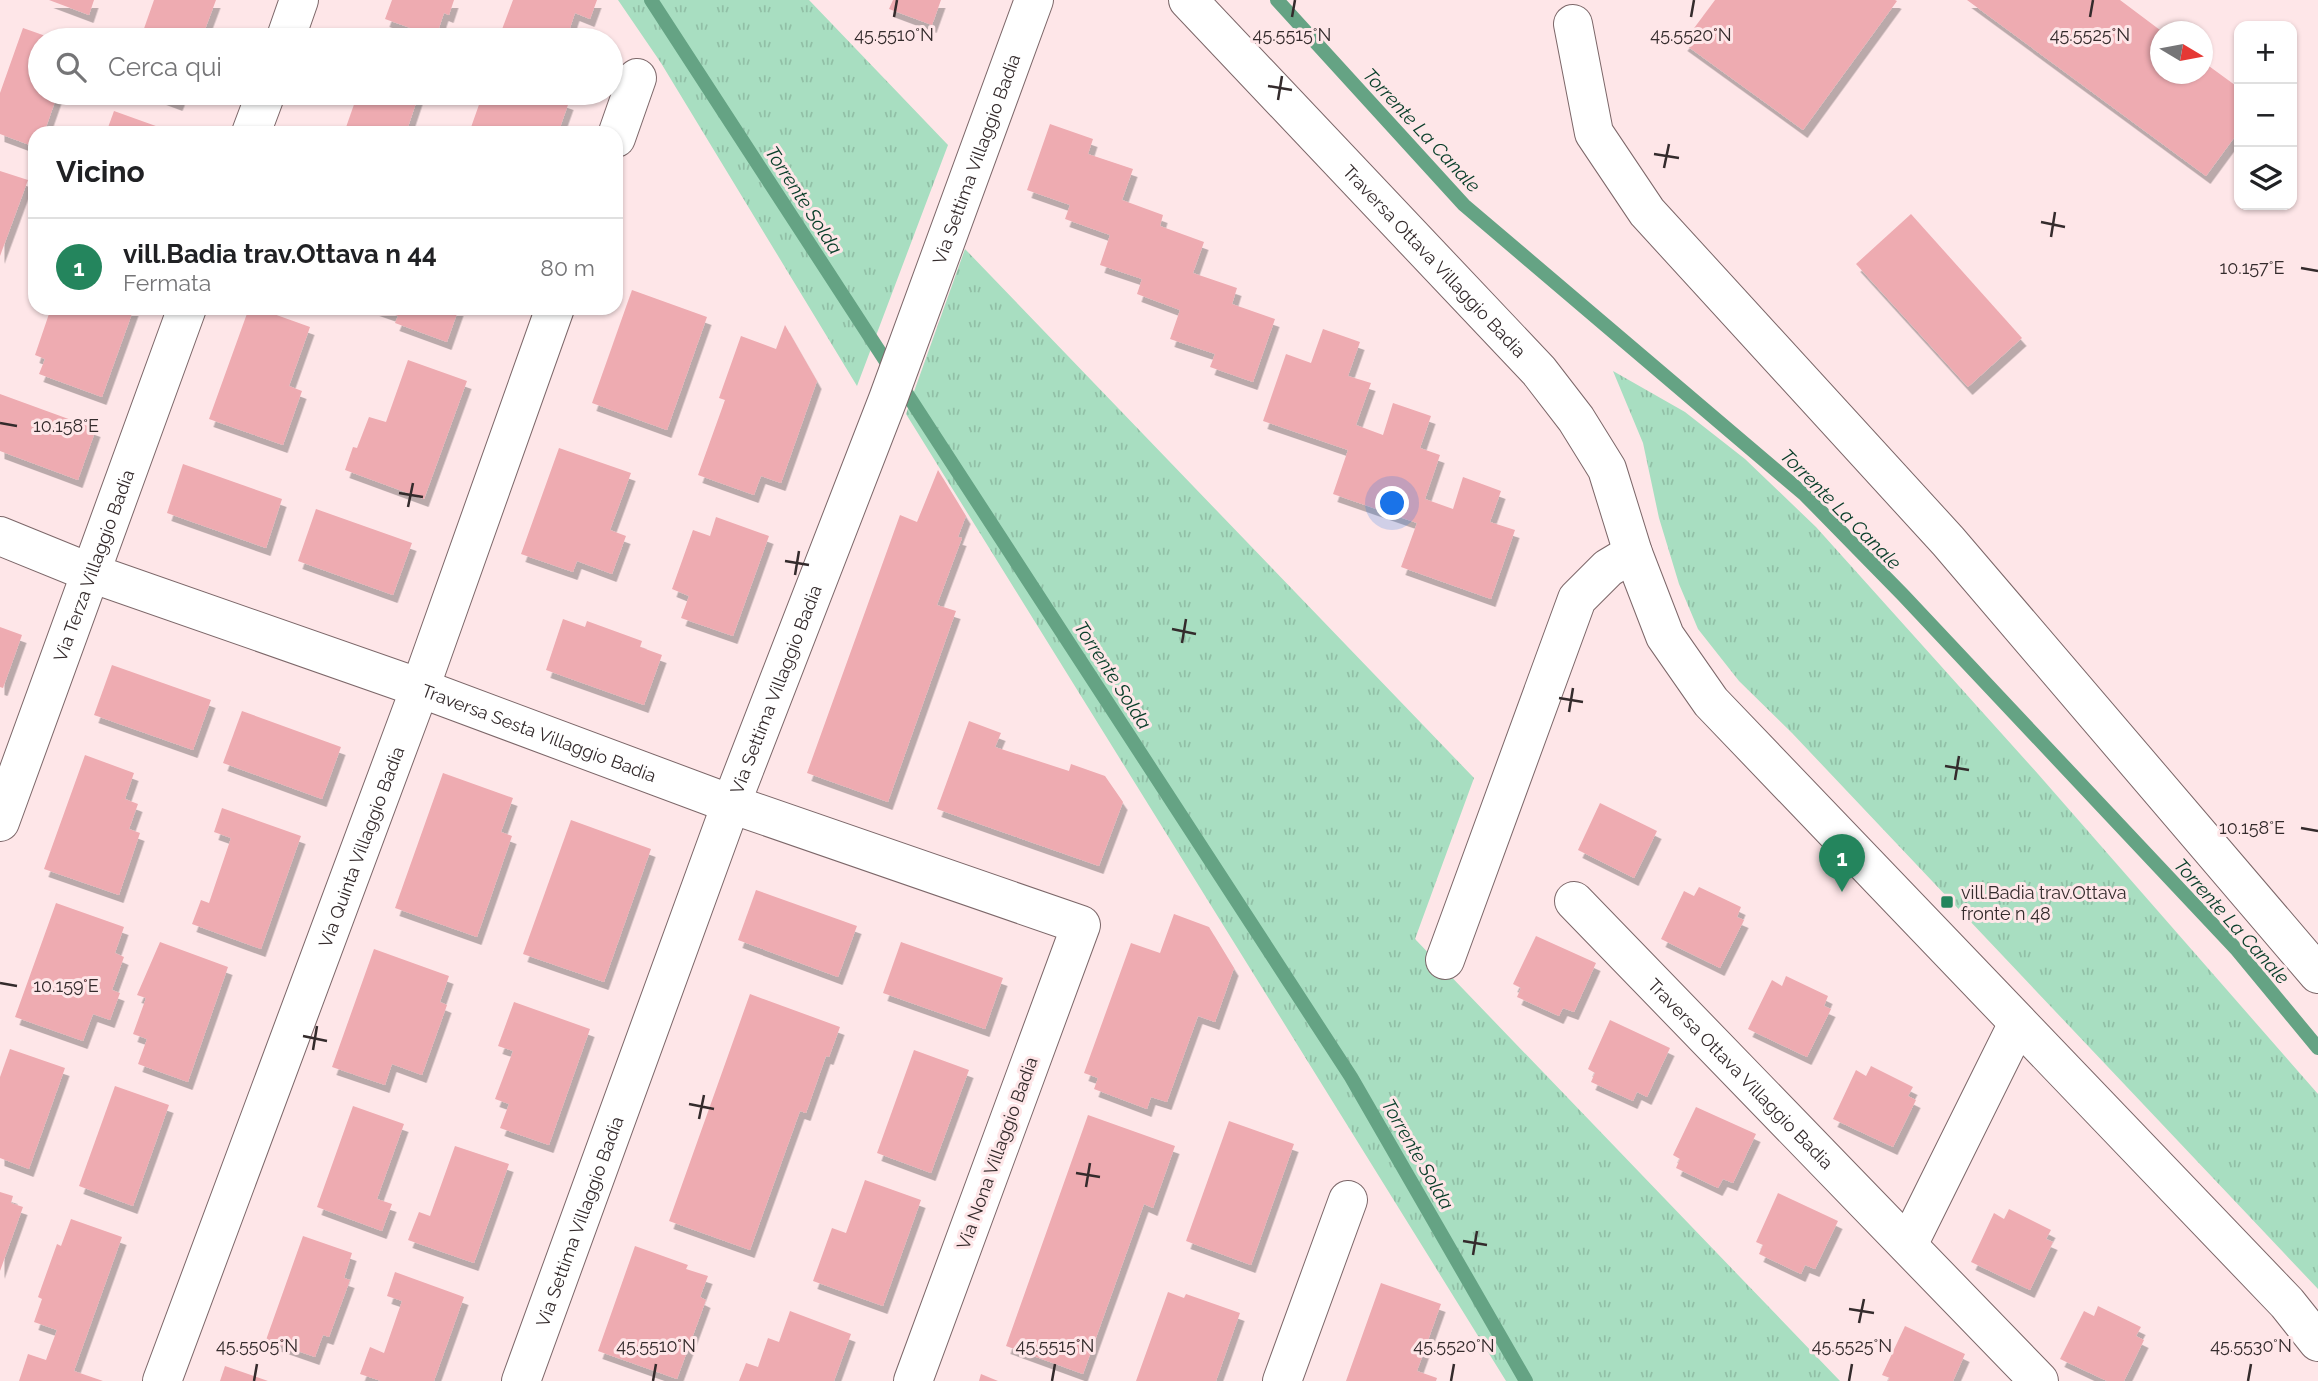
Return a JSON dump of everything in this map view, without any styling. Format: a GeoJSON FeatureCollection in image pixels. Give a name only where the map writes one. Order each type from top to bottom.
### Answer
{"type":"FeatureCollection","features":[{"type":"Feature","properties":{"kind":"street"},"geometry":{"type":"LineString","coordinates":[[289,28],[299,0]]}},
{"type":"Feature","properties":{"kind":"street","name":"Via Settima Villaggio Badia"},"geometry":{"type":"LineString","coordinates":[[521,1381],[731,804],[894,383],[1034,0]]}},
{"type":"Feature","properties":{"kind":"street","name":"Traversa Ottava Villaggio Badia"},"geometry":{"type":"LineString","coordinates":[[1188,0],[1539,371],[1576,419],[1606,469],[1633,553],[1665,636],[1711,702],[2287,1303],[2318,1342]]}},
{"type":"Feature","properties":{"kind":"street"},"geometry":{"type":"LineString","coordinates":[[1573,24],[1594,133],[1647,212],[1948,541],[2318,974]]}},
{"type":"Feature","properties":{"kind":"street"},"geometry":{"type":"LineString","coordinates":[[620,126],[637,78]]}},
{"type":"Feature","properties":{"kind":"street"},"geometry":{"type":"LineString","coordinates":[[254,126],[262,105]]}},
{"type":"Feature","properties":{"kind":"street","name":"Via Terza Villaggio Badia"},"geometry":{"type":"LineString","coordinates":[[0,821],[184,315]]}},
{"type":"Feature","properties":{"kind":"street","name":"Via Quinta Villaggio Badia"},"geometry":{"type":"LineString","coordinates":[[162,1381],[420,688],[553,315]]}},
{"type":"Feature","properties":{"kind":"street","name":"Traversa Sesta Villaggio Badia"},"geometry":{"type":"LineString","coordinates":[[0,536],[91,573],[420,688],[731,804],[1081,925]]}},
{"type":"Feature","properties":{"kind":"street"},"geometry":{"type":"LineString","coordinates":[[1445,960],[1577,599],[1608,568],[1633,553]]}},
{"type":"Feature","properties":{"kind":"street","name":"Traversa Ottava Villaggio Badia"},"geometry":{"type":"LineString","coordinates":[[1574,901],[2039,1381]]}},
{"type":"Feature","properties":{"kind":"street","name":"Via Nona Villaggio Badia"},"geometry":{"type":"LineString","coordinates":[[914,1381],[1081,925]]}},
{"type":"Feature","properties":{"kind":"street"},"geometry":{"type":"LineString","coordinates":[[1908,1245],[2018,1023]]}},
{"type":"Feature","properties":{"kind":"street"},"geometry":{"type":"LineString","coordinates":[[1282,1381],[1348,1200]]}},
{"type":"Feature","properties":{"kind":"green space"},"geometry":{"type":"Polygon","coordinates":[[[618,0],[809,0],[948,145],[857,386],[661,63],[618,0]]]}},
{"type":"Feature","properties":{"kind":"green space"},"geometry":{"type":"Polygon","coordinates":[[[965,249],[1474,778],[1415,939],[1840,1381],[1506,1381],[906,414],[965,249]]]}},
{"type":"Feature","properties":{"kind":"green space"},"geometry":{"type":"Polygon","coordinates":[[[1613,371],[1685,412],[1745,459],[1816,527],[2038,774],[2318,1094],[2318,1289],[1792,733],[1739,681],[1698,629],[1679,584],[1659,518],[1643,443],[1613,371]]]}},
{"type":"Feature","properties":{"kind":"building"},"geometry":{"type":"Polygon","coordinates":[[[49,0],[94,0],[89,15],[49,0]]]}},
{"type":"Feature","properties":{"kind":"building"},"geometry":{"type":"Polygon","coordinates":[[[154,0],[216,0],[206,28],[144,28],[154,0]]]}},
{"type":"Feature","properties":{"kind":"building"},"geometry":{"type":"Polygon","coordinates":[[[392,0],[454,0],[449,15],[444,13],[439,28],[410,28],[385,19],[392,0]]]}},
{"type":"Feature","properties":{"kind":"building"},"geometry":{"type":"Polygon","coordinates":[[[513,0],[597,0],[590,19],[575,13],[570,28],[502,28],[513,0]]]}},
{"type":"Feature","properties":{"kind":"building"},"geometry":{"type":"Polygon","coordinates":[[[893,0],[941,0],[932,25],[889,9],[893,0]]]}},
{"type":"Feature","properties":{"kind":"building"},"geometry":{"type":"Polygon","coordinates":[[[1715,0],[1897,1],[1803,130],[1683,43],[1715,0]]]}},
{"type":"Feature","properties":{"kind":"building"},"geometry":{"type":"Polygon","coordinates":[[[1967,0],[2120,0],[2150,22],[2150,84],[2213,84],[2213,69],[2234,84],[2234,138],[2206,176],[1967,0]]]}},
{"type":"Feature","properties":{"kind":"building"},"geometry":{"type":"Polygon","coordinates":[[[23,28],[28,30],[28,105],[54,105],[46,126],[28,126],[28,144],[0,134],[0,93],[23,28]]]}},
{"type":"Feature","properties":{"kind":"building"},"geometry":{"type":"Polygon","coordinates":[[[354,105],[415,105],[408,126],[346,126],[354,105]]]}},
{"type":"Feature","properties":{"kind":"building"},"geometry":{"type":"Polygon","coordinates":[[[479,105],[568,105],[560,126],[471,126],[479,105]]]}},
{"type":"Feature","properties":{"kind":"building"},"geometry":{"type":"Polygon","coordinates":[[[114,111],[156,126],[109,126],[114,111]]]}},
{"type":"Feature","properties":{"kind":"building"},"geometry":{"type":"Polygon","coordinates":[[[1050,124],[1093,139],[1088,154],[1133,169],[1122,200],[1163,215],[1160,226],[1204,242],[1193,273],[1237,288],[1232,304],[1275,319],[1253,382],[1210,367],[1215,354],[1170,339],[1180,310],[1137,294],[1142,279],[1100,265],[1110,235],[1065,219],[1070,205],[1027,190],[1050,124]]]}},
{"type":"Feature","properties":{"kind":"building"},"geometry":{"type":"Polygon","coordinates":[[[0,171],[28,180],[0,256],[0,171]]]}},
{"type":"Feature","properties":{"kind":"building"},"geometry":{"type":"Polygon","coordinates":[[[1911,214],[2022,338],[1968,387],[1856,264],[1911,214]]]}},
{"type":"Feature","properties":{"kind":"building"},"geometry":{"type":"Polygon","coordinates":[[[632,290],[707,317],[667,430],[592,403],[632,290]]]}},
{"type":"Feature","properties":{"kind":"building"},"geometry":{"type":"Polygon","coordinates":[[[49,315],[131,315],[102,397],[39,374],[45,359],[35,355],[49,315]]]}},
{"type":"Feature","properties":{"kind":"building"},"geometry":{"type":"Polygon","coordinates":[[[246,315],[277,315],[310,327],[289,386],[302,391],[283,445],[209,419],[246,315]]]}},
{"type":"Feature","properties":{"kind":"building"},"geometry":{"type":"Polygon","coordinates":[[[395,315],[457,315],[447,342],[395,323],[398,316],[395,315]]]}},
{"type":"Feature","properties":{"kind":"building"},"geometry":{"type":"Polygon","coordinates":[[[785,325],[817,381],[781,483],[761,476],[754,495],[698,475],[725,400],[719,398],[741,336],[776,349],[785,325]]]}},
{"type":"Feature","properties":{"kind":"building"},"geometry":{"type":"Polygon","coordinates":[[[1323,329],[1360,342],[1348,376],[1371,383],[1356,425],[1383,435],[1393,403],[1431,416],[1420,448],[1440,455],[1425,499],[1453,509],[1463,477],[1501,491],[1490,522],[1515,530],[1491,599],[1401,567],[1417,523],[1333,494],[1348,450],[1263,421],[1286,354],[1311,363],[1323,329]]]}},
{"type":"Feature","properties":{"kind":"building"},"geometry":{"type":"Polygon","coordinates":[[[408,360],[467,381],[424,499],[345,470],[353,447],[357,448],[369,417],[386,422],[408,360]]]}},
{"type":"Feature","properties":{"kind":"building"},"geometry":{"type":"Polygon","coordinates":[[[0,394],[96,429],[78,480],[0,451],[0,394]]]}},
{"type":"Feature","properties":{"kind":"building"},"geometry":{"type":"Polygon","coordinates":[[[559,448],[631,473],[610,530],[626,536],[612,574],[577,561],[573,572],[521,554],[559,448]]]}},
{"type":"Feature","properties":{"kind":"building"},"geometry":{"type":"Polygon","coordinates":[[[183,464],[282,499],[266,548],[167,513],[183,464]]]}},
{"type":"Feature","properties":{"kind":"building"},"geometry":{"type":"Polygon","coordinates":[[[938,470],[966,516],[958,537],[962,538],[937,605],[956,611],[888,802],[807,773],[900,515],[917,522],[938,470]]]}},
{"type":"Feature","properties":{"kind":"building"},"geometry":{"type":"Polygon","coordinates":[[[316,509],[412,543],[393,595],[298,561],[316,509]]]}},
{"type":"Feature","properties":{"kind":"building"},"geometry":{"type":"Polygon","coordinates":[[[716,517],[769,536],[733,636],[681,618],[689,596],[672,589],[693,530],[710,536],[716,517]]]}},
{"type":"Feature","properties":{"kind":"building"},"geometry":{"type":"Polygon","coordinates":[[[563,619],[585,627],[587,621],[642,641],[640,647],[662,655],[644,705],[546,670],[563,619]]]}},
{"type":"Feature","properties":{"kind":"building"},"geometry":{"type":"Polygon","coordinates":[[[0,627],[22,635],[3,688],[0,687],[0,627]]]}},
{"type":"Feature","properties":{"kind":"building"},"geometry":{"type":"Polygon","coordinates":[[[112,665],[211,700],[193,750],[94,715],[112,665]]]}},
{"type":"Feature","properties":{"kind":"building"},"geometry":{"type":"Polygon","coordinates":[[[242,711],[341,747],[322,799],[223,763],[242,711]]]}},
{"type":"Feature","properties":{"kind":"building"},"geometry":{"type":"Polygon","coordinates":[[[969,721],[1001,733],[995,747],[1069,771],[1071,764],[1105,776],[1123,802],[1099,866],[937,809],[969,721]]]}},
{"type":"Feature","properties":{"kind":"building"},"geometry":{"type":"Polygon","coordinates":[[[85,755],[134,773],[125,799],[138,804],[129,829],[140,833],[119,895],[44,869],[85,755]]]}},
{"type":"Feature","properties":{"kind":"building"},"geometry":{"type":"Polygon","coordinates":[[[443,773],[513,798],[501,832],[512,836],[477,937],[395,908],[443,773]]]}},
{"type":"Feature","properties":{"kind":"building"},"geometry":{"type":"Polygon","coordinates":[[[1600,803],[1657,831],[1634,878],[1578,850],[1600,803]]]}},
{"type":"Feature","properties":{"kind":"building"},"geometry":{"type":"Polygon","coordinates":[[[222,808],[301,836],[261,949],[192,924],[201,900],[209,903],[231,838],[214,832],[222,808]]]}},
{"type":"Feature","properties":{"kind":"building"},"geometry":{"type":"Polygon","coordinates":[[[571,820],[651,849],[604,982],[523,954],[571,820]]]}},
{"type":"Feature","properties":{"kind":"building"},"geometry":{"type":"Polygon","coordinates":[[[1699,887],[1741,907],[1737,917],[1744,920],[1720,968],[1661,939],[1684,891],[1694,896],[1699,887]]]}},
{"type":"Feature","properties":{"kind":"building"},"geometry":{"type":"Polygon","coordinates":[[[756,890],[857,926],[838,977],[738,940],[756,890]]]}},
{"type":"Feature","properties":{"kind":"building"},"geometry":{"type":"Polygon","coordinates":[[[56,903],[124,927],[115,953],[124,957],[112,990],[120,993],[110,1020],[93,1014],[83,1041],[15,1017],[56,903]]]}},
{"type":"Feature","properties":{"kind":"building"},"geometry":{"type":"Polygon","coordinates":[[[1174,914],[1209,927],[1234,968],[1215,1022],[1198,1016],[1167,1102],[1151,1097],[1147,1109],[1094,1089],[1098,1078],[1084,1073],[1131,943],[1160,953],[1174,914]]]}},
{"type":"Feature","properties":{"kind":"building"},"geometry":{"type":"Polygon","coordinates":[[[1536,936],[1596,963],[1574,1012],[1563,1008],[1559,1016],[1517,997],[1521,988],[1513,984],[1536,936]]]}},
{"type":"Feature","properties":{"kind":"building"},"geometry":{"type":"Polygon","coordinates":[[[160,942],[228,967],[188,1082],[138,1064],[147,1039],[133,1034],[146,998],[137,995],[160,942]]]}},
{"type":"Feature","properties":{"kind":"building"},"geometry":{"type":"Polygon","coordinates":[[[901,942],[1003,978],[985,1029],[883,993],[901,942]]]}},
{"type":"Feature","properties":{"kind":"building"},"geometry":{"type":"Polygon","coordinates":[[[374,949],[449,976],[440,1002],[447,1005],[422,1075],[392,1064],[385,1085],[332,1067],[374,949]]]}},
{"type":"Feature","properties":{"kind":"building"},"geometry":{"type":"Polygon","coordinates":[[[1786,976],[1828,996],[1824,1006],[1831,1009],[1807,1057],[1748,1029],[1772,980],[1782,986],[1786,976]]]}},
{"type":"Feature","properties":{"kind":"building"},"geometry":{"type":"Polygon","coordinates":[[[750,994],[840,1027],[829,1057],[826,1056],[806,1113],[800,1111],[750,1250],[669,1221],[750,994]]]}},
{"type":"Feature","properties":{"kind":"building"},"geometry":{"type":"Polygon","coordinates":[[[514,1002],[590,1029],[549,1145],[500,1128],[509,1104],[495,1099],[513,1051],[498,1046],[514,1002]]]}},
{"type":"Feature","properties":{"kind":"building"},"geometry":{"type":"Polygon","coordinates":[[[1610,1020],[1670,1048],[1647,1097],[1637,1092],[1633,1101],[1591,1082],[1595,1073],[1588,1069],[1610,1020]]]}},
{"type":"Feature","properties":{"kind":"building"},"geometry":{"type":"Polygon","coordinates":[[[10,1049],[65,1068],[29,1169],[0,1158],[0,1077],[10,1049]]]}},
{"type":"Feature","properties":{"kind":"building"},"geometry":{"type":"Polygon","coordinates":[[[914,1050],[969,1070],[931,1173],[877,1153],[914,1050]]]}},
{"type":"Feature","properties":{"kind":"building"},"geometry":{"type":"Polygon","coordinates":[[[1871,1066],[1913,1087],[1908,1096],[1916,1100],[1893,1147],[1833,1119],[1856,1070],[1866,1076],[1871,1066]]]}},
{"type":"Feature","properties":{"kind":"building"},"geometry":{"type":"Polygon","coordinates":[[[115,1086],[169,1105],[133,1206],[79,1186],[115,1086]]]}},
{"type":"Feature","properties":{"kind":"building"},"geometry":{"type":"Polygon","coordinates":[[[353,1106],[404,1124],[377,1199],[392,1204],[382,1231],[317,1207],[353,1106]]]}},
{"type":"Feature","properties":{"kind":"building"},"geometry":{"type":"Polygon","coordinates":[[[1696,1107],[1756,1134],[1733,1183],[1723,1179],[1718,1188],[1676,1168],[1680,1159],[1673,1155],[1696,1107]]]}},
{"type":"Feature","properties":{"kind":"building"},"geometry":{"type":"Polygon","coordinates":[[[1088,1115],[1175,1146],[1153,1208],[1144,1204],[1083,1374],[1006,1346],[1088,1115]]]}},
{"type":"Feature","properties":{"kind":"building"},"geometry":{"type":"Polygon","coordinates":[[[1229,1121],[1294,1144],[1251,1265],[1186,1241],[1229,1121]]]}},
{"type":"Feature","properties":{"kind":"building"},"geometry":{"type":"Polygon","coordinates":[[[455,1146],[509,1164],[474,1263],[408,1240],[419,1212],[430,1216],[455,1146]]]}},
{"type":"Feature","properties":{"kind":"building"},"geometry":{"type":"Polygon","coordinates":[[[865,1180],[921,1200],[883,1306],[813,1281],[832,1228],[846,1233],[865,1180]]]}},
{"type":"Feature","properties":{"kind":"building"},"geometry":{"type":"Polygon","coordinates":[[[0,1192],[13,1196],[11,1203],[23,1207],[0,1271],[0,1192]]]}},
{"type":"Feature","properties":{"kind":"building"},"geometry":{"type":"Polygon","coordinates":[[[1778,1193],[1838,1221],[1815,1269],[1805,1265],[1801,1274],[1759,1254],[1763,1245],[1756,1242],[1778,1193]]]}},
{"type":"Feature","properties":{"kind":"building"},"geometry":{"type":"Polygon","coordinates":[[[2009,1209],[2051,1230],[2046,1239],[2053,1242],[2030,1290],[1971,1262],[1994,1213],[2004,1219],[2009,1209]]]}},
{"type":"Feature","properties":{"kind":"building"},"geometry":{"type":"Polygon","coordinates":[[[71,1219],[122,1237],[74,1371],[103,1381],[19,1381],[28,1354],[46,1360],[57,1330],[34,1322],[42,1299],[38,1297],[57,1244],[61,1246],[71,1219]]]}},
{"type":"Feature","properties":{"kind":"building"},"geometry":{"type":"Polygon","coordinates":[[[303,1236],[352,1253],[344,1278],[350,1280],[329,1337],[323,1335],[315,1357],[266,1340],[303,1236]]]}},
{"type":"Feature","properties":{"kind":"building"},"geometry":{"type":"Polygon","coordinates":[[[635,1246],[688,1265],[686,1269],[708,1276],[700,1297],[706,1300],[677,1379],[598,1351],[635,1246]]]}},
{"type":"Feature","properties":{"kind":"building"},"geometry":{"type":"Polygon","coordinates":[[[395,1272],[464,1297],[434,1381],[381,1381],[360,1374],[370,1347],[384,1353],[402,1301],[387,1296],[395,1272]]]}},
{"type":"Feature","properties":{"kind":"building"},"geometry":{"type":"Polygon","coordinates":[[[1381,1283],[1441,1304],[1417,1371],[1437,1378],[1436,1381],[1346,1381],[1381,1283]]]}},
{"type":"Feature","properties":{"kind":"building"},"geometry":{"type":"Polygon","coordinates":[[[1168,1292],[1184,1298],[1186,1294],[1240,1313],[1216,1381],[1136,1381],[1168,1292]]]}},
{"type":"Feature","properties":{"kind":"building"},"geometry":{"type":"Polygon","coordinates":[[[2098,1306],[2141,1327],[2136,1336],[2144,1340],[2124,1381],[2107,1381],[2060,1359],[2084,1311],[2094,1316],[2098,1306]]]}},
{"type":"Feature","properties":{"kind":"building"},"geometry":{"type":"Polygon","coordinates":[[[790,1311],[851,1334],[834,1381],[739,1381],[746,1363],[758,1367],[768,1338],[779,1342],[790,1311]]]}},
{"type":"Feature","properties":{"kind":"building"},"geometry":{"type":"Polygon","coordinates":[[[1905,1326],[1965,1354],[1953,1381],[1888,1381],[1890,1378],[1882,1375],[1905,1326]]]}},
{"type":"Feature","properties":{"kind":"building"},"geometry":{"type":"Polygon","coordinates":[[[225,1366],[268,1381],[220,1381],[225,1366]]]}},
{"type":"Feature","properties":{"kind":"building"},"geometry":{"type":"Polygon","coordinates":[[[981,1374],[998,1381],[979,1381],[981,1374]]]}},
{"type":"Feature","properties":{"kind":"waterway","name":"Torrente Solda"},"geometry":{"type":"LineString","coordinates":[[651,0],[1351,1077],[1526,1381]]}},
{"type":"Feature","properties":{"kind":"waterway","name":"Torrente La Canale"},"geometry":{"type":"LineString","coordinates":[[1277,0],[1464,205],[1805,495],[1903,595],[2237,950],[2318,1048]]}},
{"type":"Feature","properties":{"kind":"place","name":"vill.Badia trav.Ottava n 44"},"geometry":{"type":"Point","coordinates":[1842,892]}},
{"type":"Feature","properties":{"kind":"place","name":"vill.Badia trav.Ottava fronte n 48"},"geometry":{"type":"Point","coordinates":[1947,902]}}]}
